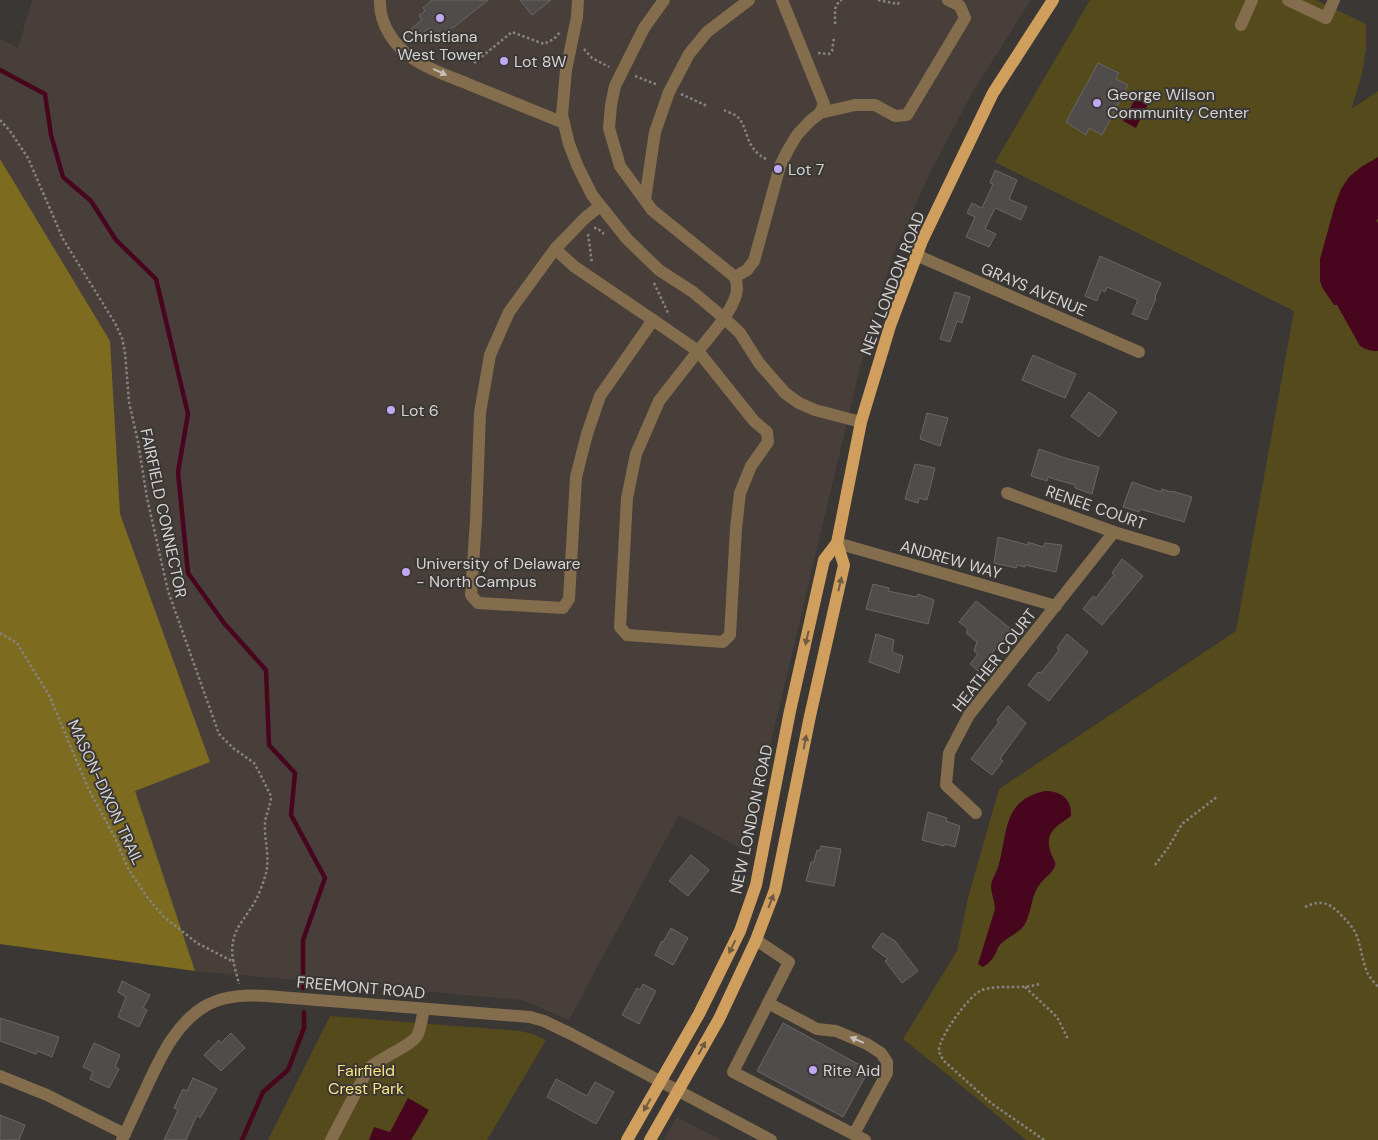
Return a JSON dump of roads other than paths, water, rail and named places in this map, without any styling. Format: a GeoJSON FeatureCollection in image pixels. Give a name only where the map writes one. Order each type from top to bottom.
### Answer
{"type":"FeatureCollection","features":[{"type":"Feature","properties":{"kind":"main road","name":"NEW LONDON ROAD"},"geometry":{"type":"LineString","coordinates":[[627,1140],[699,1014],[740,932],[756,885],[790,711],[824,560],[837,543],[861,422],[890,326],[916,255],[993,93],[1054,0]]}},
{"type":"Feature","properties":{"kind":"main road","name":"NEW LONDON ROAD"},"geometry":{"type":"LineString","coordinates":[[650,1140],[719,1019],[756,940],[775,890],[810,716],[844,565],[837,543]]}},
{"type":"Feature","properties":{"kind":"street"},"geometry":{"type":"LineString","coordinates":[[380,0],[383,23],[389,34],[400,48],[415,60],[454,79],[564,123]]}},
{"type":"Feature","properties":{"kind":"street"},"geometry":{"type":"LineString","coordinates":[[578,0],[577,17],[568,32],[562,115],[569,144],[592,195],[626,239],[659,270],[693,292],[740,333],[759,363],[785,393],[799,403],[815,410],[861,422]]}},
{"type":"Feature","properties":{"kind":"street"},"geometry":{"type":"LineString","coordinates":[[555,249],[575,267],[698,351],[754,421],[766,432],[768,442],[751,466],[740,493],[736,528],[730,635],[722,642],[627,635],[620,627],[626,508],[636,454],[659,401],[698,351],[724,318],[736,298],[738,287],[735,277],[652,210],[620,166],[609,128],[615,86],[644,28],[664,0]]}},
{"type":"Feature","properties":{"kind":"street"},"geometry":{"type":"LineString","coordinates":[[645,200],[655,132],[669,92],[689,54],[707,32],[749,0]]}},
{"type":"Feature","properties":{"kind":"street"},"geometry":{"type":"LineString","coordinates":[[782,0],[824,104],[820,114]]}},
{"type":"Feature","properties":{"kind":"street"},"geometry":{"type":"LineString","coordinates":[[735,277],[747,270],[754,261],[780,166],[788,150],[810,121],[820,114],[856,105],[875,105],[894,116],[907,115],[965,18],[960,6],[948,0]]}},
{"type":"Feature","properties":{"kind":"street"},"geometry":{"type":"LineString","coordinates":[[1241,25],[1252,0]]}},
{"type":"Feature","properties":{"kind":"street"},"geometry":{"type":"LineString","coordinates":[[1288,0],[1326,18],[1334,0]]}},
{"type":"Feature","properties":{"kind":"street"},"geometry":{"type":"LineString","coordinates":[[600,206],[585,218],[555,249],[509,312],[490,355],[480,413],[471,595],[478,603],[562,608],[568,599],[576,477],[587,434],[600,396],[653,320]]}},
{"type":"Feature","properties":{"kind":"street","name":"GRAYS AVENUE"},"geometry":{"type":"LineString","coordinates":[[916,255],[1139,352]]}},
{"type":"Feature","properties":{"kind":"street","name":"RENEE COURT"},"geometry":{"type":"LineString","coordinates":[[1008,493],[1114,532],[1174,550]]}},
{"type":"Feature","properties":{"kind":"street","name":"HEATHER COURT"},"geometry":{"type":"LineString","coordinates":[[976,813],[946,785],[949,753],[969,715],[1114,532]]}},
{"type":"Feature","properties":{"kind":"street","name":"ANDREW WAY"},"geometry":{"type":"LineString","coordinates":[[837,543],[1056,606]]}},
{"type":"Feature","properties":{"kind":"street"},"geometry":{"type":"LineString","coordinates":[[756,940],[789,962],[768,1003],[733,1072],[859,1137],[887,1073],[887,1062],[881,1053],[867,1044],[836,1031],[817,1029],[768,1003]]}},
{"type":"Feature","properties":{"kind":"street","name":"FREEMONT ROAD"},"geometry":{"type":"LineString","coordinates":[[123,1137],[161,1056],[183,1024],[195,1013],[220,1000],[241,996],[267,996],[518,1015],[544,1021],[771,1140]]}},
{"type":"Feature","properties":{"kind":"street"},"geometry":{"type":"LineString","coordinates":[[331,1140],[368,1069],[375,1062],[405,1046],[417,1037],[424,1009]]}},
{"type":"Feature","properties":{"kind":"street"},"geometry":{"type":"LineString","coordinates":[[0,1076],[46,1095],[123,1137]]}},
{"type":"Feature","properties":{"kind":"waterway"},"geometry":{"type":"LineString","coordinates":[[0,70],[45,94],[51,135],[63,177],[91,201],[116,240],[156,279],[188,414],[178,472],[188,573],[224,623],[266,670],[269,745],[295,773],[291,815],[325,878],[303,940],[303,988]]}},
{"type":"Feature","properties":{"kind":"waterway"},"geometry":{"type":"LineString","coordinates":[[242,1140],[263,1092],[288,1070],[304,1028],[304,1012]]}},
{"type":"Feature","properties":{"kind":"place","name":"Christiana West Tower"},"geometry":{"type":"Point","coordinates":[440,18]}},
{"type":"Feature","properties":{"kind":"place","name":"Lot 8W"},"geometry":{"type":"Point","coordinates":[504,61]}},
{"type":"Feature","properties":{"kind":"place","name":"George Wilson Community Center"},"geometry":{"type":"Point","coordinates":[1097,103]}},
{"type":"Feature","properties":{"kind":"place","name":"Lot 7"},"geometry":{"type":"Point","coordinates":[778,169]}},
{"type":"Feature","properties":{"kind":"place","name":"Lot 6"},"geometry":{"type":"Point","coordinates":[391,410]}},
{"type":"Feature","properties":{"kind":"place","name":"University of Delaware - North Campus"},"geometry":{"type":"Point","coordinates":[406,572]}},
{"type":"Feature","properties":{"kind":"place","name":"Rite Aid"},"geometry":{"type":"Point","coordinates":[813,1070]}},
{"type":"Feature","properties":{"kind":"park label","name":"Fairfield Crest Park"},"geometry":{"type":"Point","coordinates":[366,1079]}}]}
